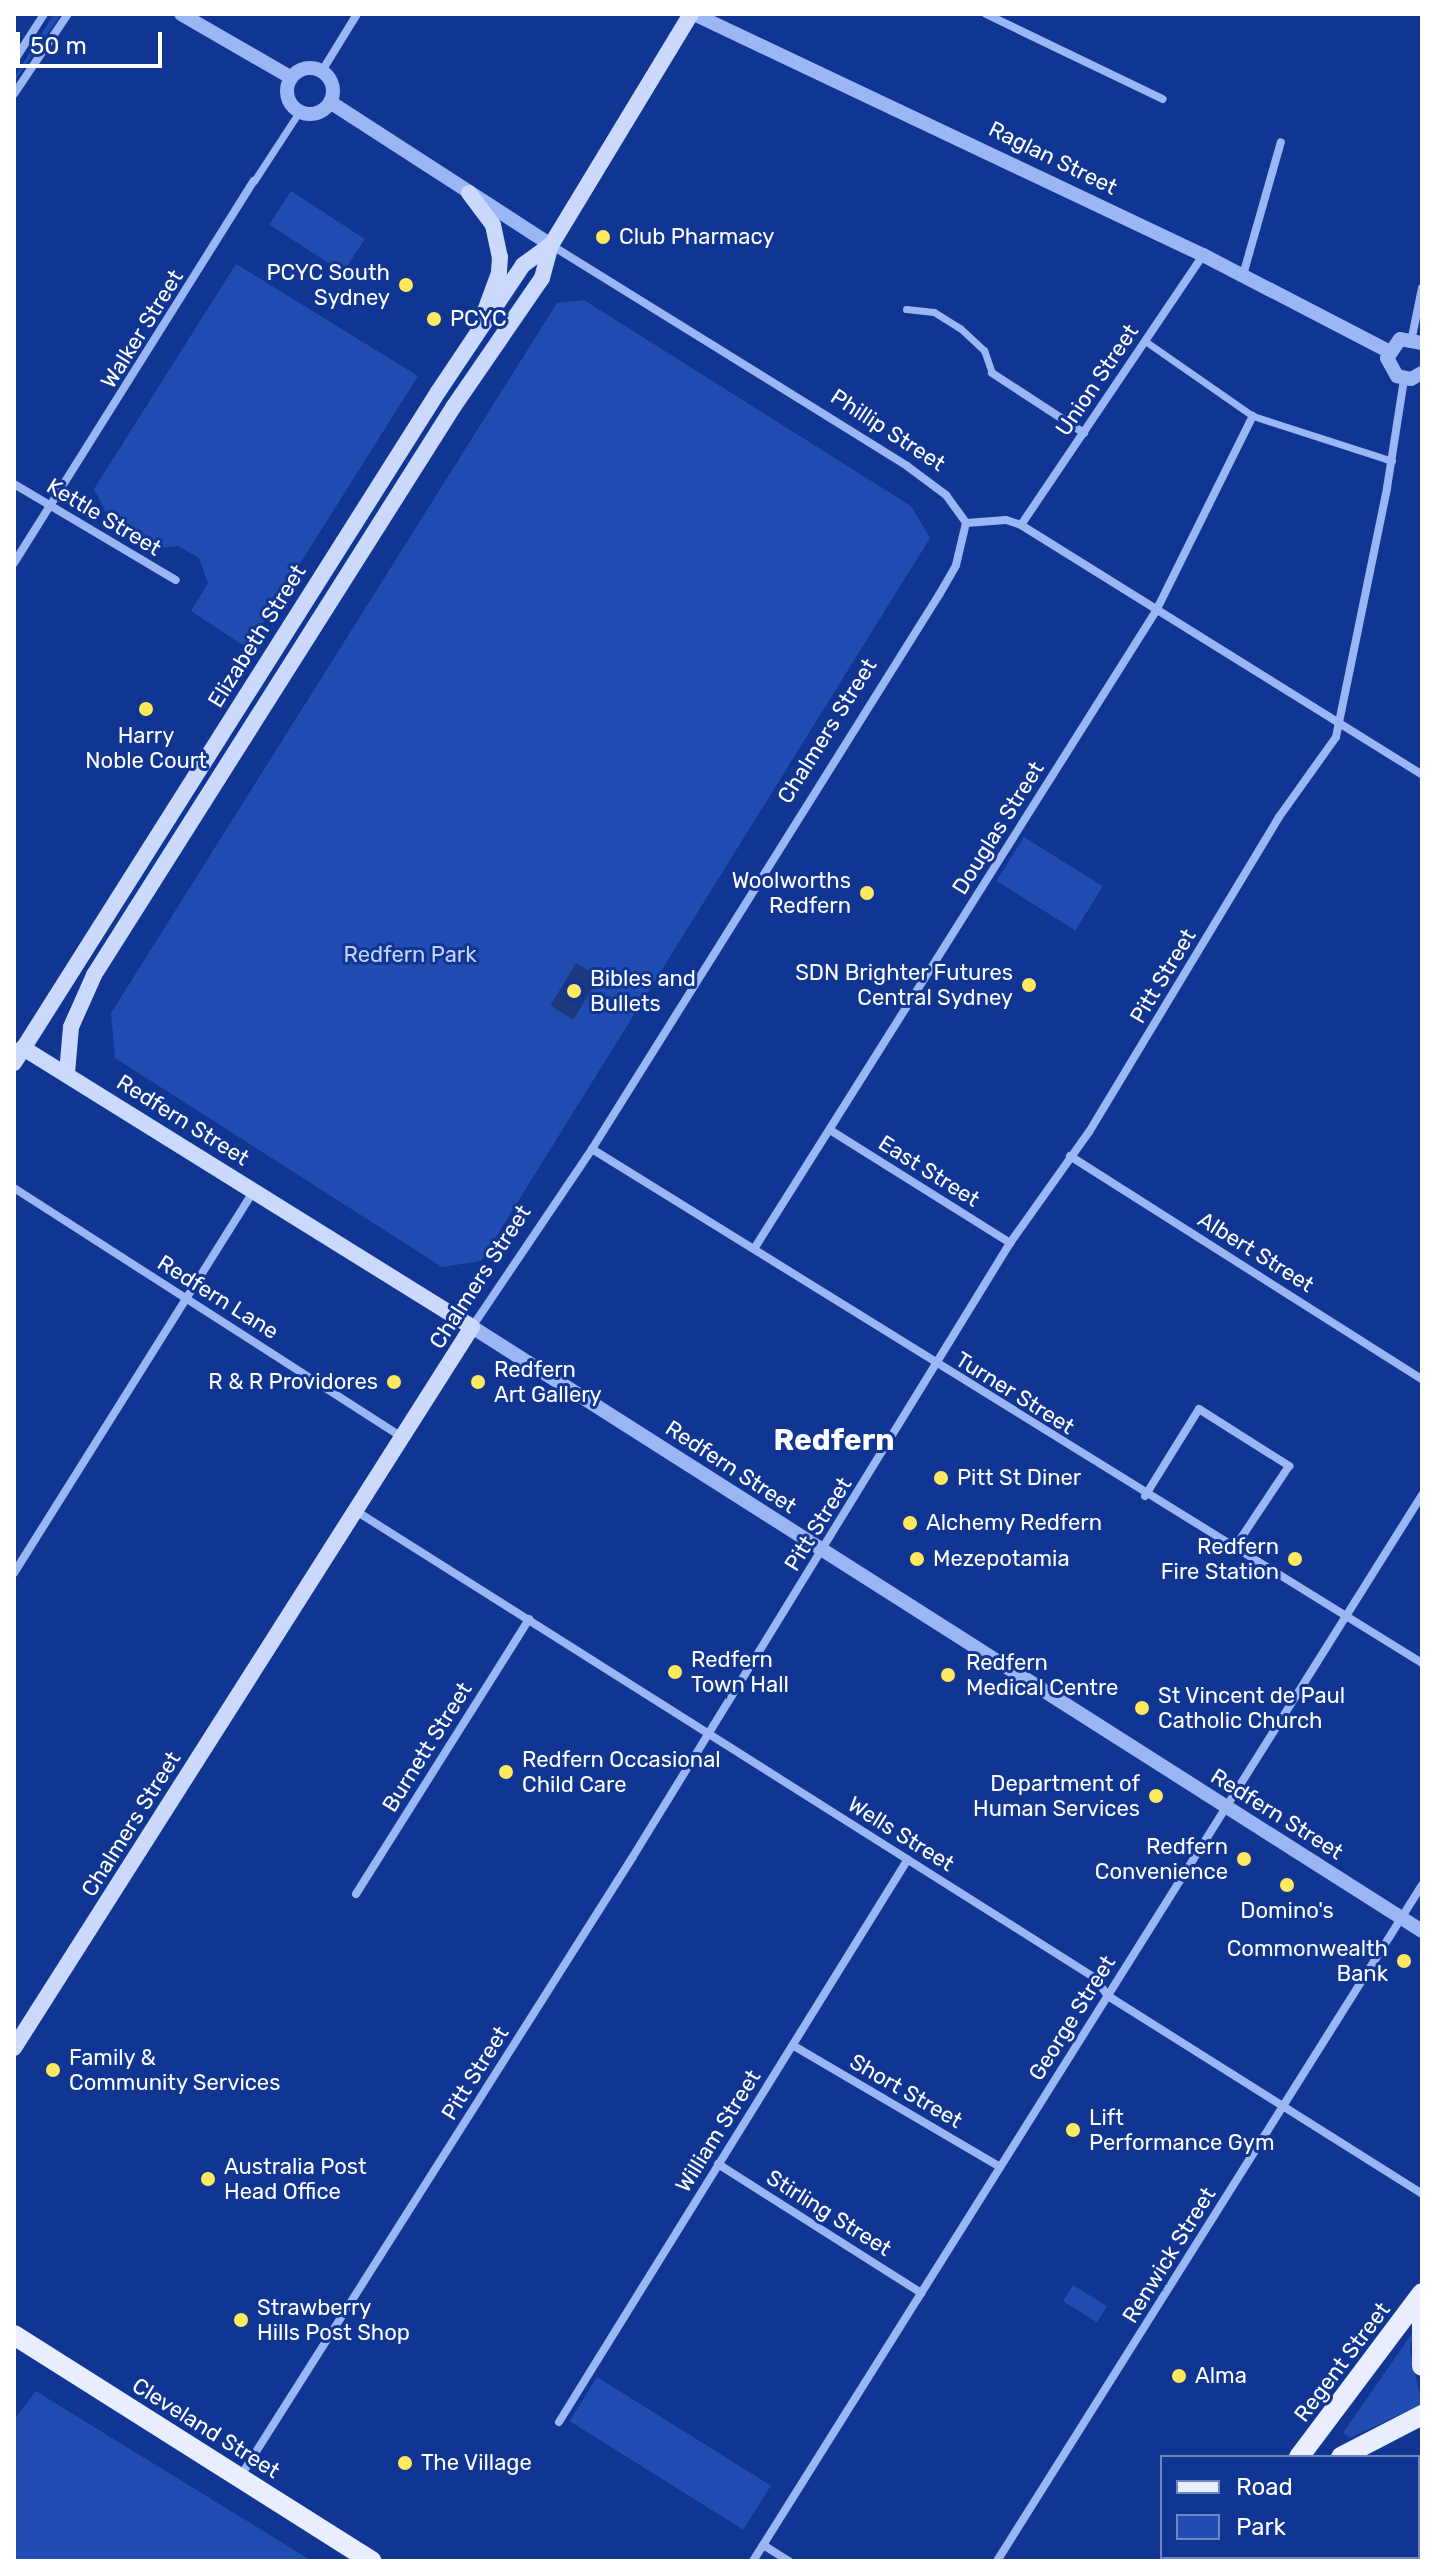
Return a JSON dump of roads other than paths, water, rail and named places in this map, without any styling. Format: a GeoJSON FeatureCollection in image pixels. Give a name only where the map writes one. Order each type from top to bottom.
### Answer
{"type":"FeatureCollection","features":[{"type":"Feature","properties":{"kind":"main road","name":"Elizabeth Street"},"geometry":{"type":"LineString","coordinates":[[67,1073],[71,1027],[94,975],[454,406],[542,278],[551,245],[692,14]]}},
{"type":"Feature","properties":{"kind":"main road"},"geometry":{"type":"LineString","coordinates":[[469,193],[493,225],[500,257],[479,331]]}},
{"type":"Feature","properties":{"kind":"main road","name":"Elizabeth Street"},"geometry":{"type":"LineString","coordinates":[[14,1063],[19,1045],[479,331],[523,265],[551,245]]}},
{"type":"Feature","properties":{"kind":"main road","name":"Redfern Street"},"geometry":{"type":"LineString","coordinates":[[19,1045],[472,1327]]}},
{"type":"Feature","properties":{"kind":"main road","name":"Chalmers Street"},"geometry":{"type":"LineString","coordinates":[[14,2048],[472,1327]]}},
{"type":"Feature","properties":{"kind":"main road","name":"Regent Street"},"geometry":{"type":"LineString","coordinates":[[1300,2455],[1422,2293]]}},
{"type":"Feature","properties":{"kind":"main road"},"geometry":{"type":"LineString","coordinates":[[1422,2320],[1422,2366]]}},
{"type":"Feature","properties":{"kind":"main road","name":"Cleveland Street"},"geometry":{"type":"LineString","coordinates":[[14,2335],[372,2561]]}},
{"type":"Feature","properties":{"kind":"main road"},"geometry":{"type":"LineString","coordinates":[[1345,2455],[1422,2415]]}},
{"type":"Feature","properties":{"kind":"street"},"geometry":{"type":"LineString","coordinates":[[14,61],[44,14]]}},
{"type":"Feature","properties":{"kind":"street"},"geometry":{"type":"LineString","coordinates":[[14,94],[68,14]]}},
{"type":"Feature","properties":{"kind":"street"},"geometry":{"type":"LineString","coordinates":[[181,14],[290,77]]}},
{"type":"Feature","properties":{"kind":"street"},"geometry":{"type":"LineString","coordinates":[[322,71],[357,14]]}},
{"type":"Feature","properties":{"kind":"street","name":"Raglan Street"},"geometry":{"type":"LineString","coordinates":[[692,14],[1203,255],[1388,351]]}},
{"type":"Feature","properties":{"kind":"street"},"geometry":{"type":"LineString","coordinates":[[986,14],[1163,99]]}},
{"type":"Feature","properties":{"kind":"street"},"geometry":{"type":"LineString","coordinates":[[309,67],[322,71],[333,89],[330,102],[313,114],[299,112],[286,93],[290,77],[309,67]]}},
{"type":"Feature","properties":{"kind":"street","name":"Phillip Street"},"geometry":{"type":"LineString","coordinates":[[330,102],[551,245],[907,466],[946,495],[966,523]]}},
{"type":"Feature","properties":{"kind":"street","name":"Walker Street"},"geometry":{"type":"LineString","coordinates":[[14,563],[299,112]]}},
{"type":"Feature","properties":{"kind":"street"},"geometry":{"type":"LineString","coordinates":[[1243,275],[1281,142]]}},
{"type":"Feature","properties":{"kind":"street","name":"Union Street"},"geometry":{"type":"LineString","coordinates":[[1021,525],[1203,255]]}},
{"type":"Feature","properties":{"kind":"street"},"geometry":{"type":"LineString","coordinates":[[1422,288],[1417,340],[1395,341],[1388,351],[1388,365],[1404,379],[1422,373]]}},
{"type":"Feature","properties":{"kind":"street"},"geometry":{"type":"LineString","coordinates":[[906,309],[934,312],[960,328],[984,350],[992,373],[1084,433]]}},
{"type":"Feature","properties":{"kind":"street"},"geometry":{"type":"LineString","coordinates":[[1145,341],[1253,416],[1392,461]]}},
{"type":"Feature","properties":{"kind":"street","name":"Pitt Street"},"geometry":{"type":"LineString","coordinates":[[239,2477],[709,1734],[938,1366],[1010,1243],[1070,1156],[1340,725],[1392,461],[1404,379]]}},
{"type":"Feature","properties":{"kind":"street","name":"Douglas Street"},"geometry":{"type":"LineString","coordinates":[[754,1249],[1156,611],[1253,416]]}},
{"type":"Feature","properties":{"kind":"street","name":"Kettle Street"},"geometry":{"type":"LineString","coordinates":[[14,484],[176,580]]}},
{"type":"Feature","properties":{"kind":"street"},"geometry":{"type":"LineString","coordinates":[[966,523],[1006,520],[1021,525],[1422,775]]}},
{"type":"Feature","properties":{"kind":"street","name":"Chalmers Street"},"geometry":{"type":"LineString","coordinates":[[472,1327],[592,1149],[939,595],[956,565],[966,523]]}},
{"type":"Feature","properties":{"kind":"street","name":"East Street"},"geometry":{"type":"LineString","coordinates":[[830,1130],[1010,1243]]}},
{"type":"Feature","properties":{"kind":"street","name":"Turner Street"},"geometry":{"type":"LineString","coordinates":[[592,1149],[1145,1496],[1235,1547],[1422,1663]]}},
{"type":"Feature","properties":{"kind":"street","name":"Albert Street"},"geometry":{"type":"LineString","coordinates":[[1070,1156],[1422,1379]]}},
{"type":"Feature","properties":{"kind":"street","name":"Redfern Lane"},"geometry":{"type":"LineString","coordinates":[[14,1188],[402,1437]]}},
{"type":"Feature","properties":{"kind":"street"},"geometry":{"type":"LineString","coordinates":[[14,1573],[254,1190]]}},
{"type":"Feature","properties":{"kind":"street","name":"Redfern Street"},"geometry":{"type":"LineString","coordinates":[[472,1327],[1422,1931]]}},
{"type":"Feature","properties":{"kind":"street"},"geometry":{"type":"LineString","coordinates":[[1145,1496],[1199,1409],[1289,1466],[1235,1547]]}},
{"type":"Feature","properties":{"kind":"street","name":"George Street"},"geometry":{"type":"LineString","coordinates":[[753,2561],[1422,1495]]}},
{"type":"Feature","properties":{"kind":"street","name":"Wells Street"},"geometry":{"type":"LineString","coordinates":[[355,1510],[1095,1978],[1108,1996],[1422,2194]]}},
{"type":"Feature","properties":{"kind":"street","name":"Burnett Street"},"geometry":{"type":"LineString","coordinates":[[356,1894],[529,1619]]}},
{"type":"Feature","properties":{"kind":"street","name":"William Street"},"geometry":{"type":"LineString","coordinates":[[559,2422],[908,1859]]}},
{"type":"Feature","properties":{"kind":"street","name":"Renwick Street"},"geometry":{"type":"LineString","coordinates":[[997,2561],[1422,1885]]}},
{"type":"Feature","properties":{"kind":"street","name":"Short Street"},"geometry":{"type":"LineString","coordinates":[[794,2046],[1000,2167]]}},
{"type":"Feature","properties":{"kind":"street","name":"Stirling Street"},"geometry":{"type":"LineString","coordinates":[[718,2164],[921,2293]]}},
{"type":"Feature","properties":{"kind":"street"},"geometry":{"type":"LineString","coordinates":[[763,2545],[789,2561]]}},
{"type":"Feature","properties":{"kind":"place","name":"Club Pharmacy"},"geometry":{"type":"Point","coordinates":[603,237]}},
{"type":"Feature","properties":{"kind":"place","name":"PCYC South Sydney"},"geometry":{"type":"Point","coordinates":[406,285]}},
{"type":"Feature","properties":{"kind":"place","name":"PCYC"},"geometry":{"type":"Point","coordinates":[434,319]}},
{"type":"Feature","properties":{"kind":"place","name":"Harry Noble Court"},"geometry":{"type":"Point","coordinates":[146,709]}},
{"type":"Feature","properties":{"kind":"place","name":"Woolworths Redfern"},"geometry":{"type":"Point","coordinates":[867,893]}},
{"type":"Feature","properties":{"kind":"place","name":"SDN Brighter Futures Central Sydney"},"geometry":{"type":"Point","coordinates":[1029,985]}},
{"type":"Feature","properties":{"kind":"place","name":"Bibles and Bullets"},"geometry":{"type":"Point","coordinates":[574,991]}},
{"type":"Feature","properties":{"kind":"place","name":"R & R Providores"},"geometry":{"type":"Point","coordinates":[394,1382]}},
{"type":"Feature","properties":{"kind":"place","name":"Redfern Art Gallery"},"geometry":{"type":"Point","coordinates":[478,1382]}},
{"type":"Feature","properties":{"kind":"place","name":"Pitt St Diner"},"geometry":{"type":"Point","coordinates":[941,1478]}},
{"type":"Feature","properties":{"kind":"place","name":"Alchemy Redfern"},"geometry":{"type":"Point","coordinates":[910,1523]}},
{"type":"Feature","properties":{"kind":"place","name":"Mezepotamia"},"geometry":{"type":"Point","coordinates":[917,1559]}},
{"type":"Feature","properties":{"kind":"place","name":"Redfern Fire Station"},"geometry":{"type":"Point","coordinates":[1295,1559]}},
{"type":"Feature","properties":{"kind":"place","name":"Redfern Town Hall"},"geometry":{"type":"Point","coordinates":[675,1672]}},
{"type":"Feature","properties":{"kind":"place","name":"Redfern Medical Centre"},"geometry":{"type":"Point","coordinates":[948,1675]}},
{"type":"Feature","properties":{"kind":"place","name":"St Vincent de Paul Catholic Church"},"geometry":{"type":"Point","coordinates":[1142,1708]}},
{"type":"Feature","properties":{"kind":"place","name":"Redfern Occasional Child Care"},"geometry":{"type":"Point","coordinates":[506,1772]}},
{"type":"Feature","properties":{"kind":"place","name":"Department of Human Services"},"geometry":{"type":"Point","coordinates":[1156,1796]}},
{"type":"Feature","properties":{"kind":"place","name":"Redfern Convenience"},"geometry":{"type":"Point","coordinates":[1244,1859]}},
{"type":"Feature","properties":{"kind":"place","name":"Domino's"},"geometry":{"type":"Point","coordinates":[1287,1885]}},
{"type":"Feature","properties":{"kind":"place","name":"Commonwealth Bank"},"geometry":{"type":"Point","coordinates":[1404,1961]}},
{"type":"Feature","properties":{"kind":"place","name":"Family & Community Services"},"geometry":{"type":"Point","coordinates":[53,2070]}},
{"type":"Feature","properties":{"kind":"place","name":"Lift Performance Gym"},"geometry":{"type":"Point","coordinates":[1073,2130]}},
{"type":"Feature","properties":{"kind":"place","name":"Australia Post Head Office"},"geometry":{"type":"Point","coordinates":[208,2179]}},
{"type":"Feature","properties":{"kind":"place","name":"Strawberry Hills Post Shop"},"geometry":{"type":"Point","coordinates":[241,2320]}},
{"type":"Feature","properties":{"kind":"place","name":"Alma"},"geometry":{"type":"Point","coordinates":[1179,2376]}},
{"type":"Feature","properties":{"kind":"place","name":"The Village"},"geometry":{"type":"Point","coordinates":[405,2463]}},
{"type":"Feature","properties":{"kind":"district","name":"Redfern"},"geometry":{"type":"Point","coordinates":[834,1440]}},
{"type":"Feature","properties":{"kind":"park label","name":"Redfern Park"},"geometry":{"type":"Point","coordinates":[410,955]}}]}
